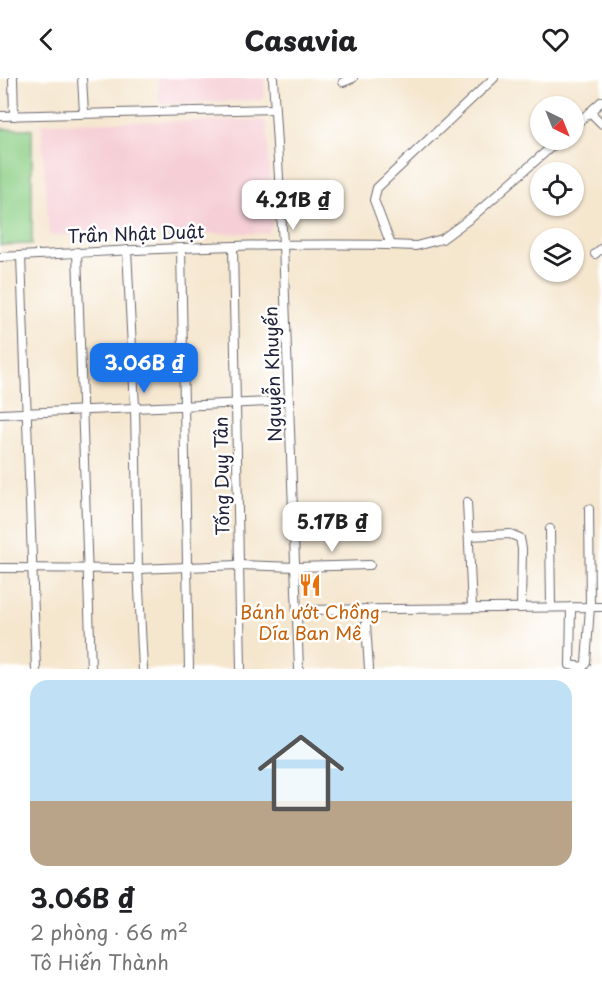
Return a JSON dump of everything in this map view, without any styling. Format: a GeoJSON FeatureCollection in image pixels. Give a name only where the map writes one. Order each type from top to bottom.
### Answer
{"type":"FeatureCollection","features":[{"type":"Feature","properties":{"kind":"street"},"geometry":{"type":"LineString","coordinates":[[13,78],[14,116]]}},
{"type":"Feature","properties":{"kind":"street"},"geometry":{"type":"LineString","coordinates":[[82,78],[84,113]]}},
{"type":"Feature","properties":{"kind":"street","name":"Nguyễn Khuyến"},"geometry":{"type":"LineString","coordinates":[[273,78],[283,244],[299,669]]}},
{"type":"Feature","properties":{"kind":"street"},"geometry":{"type":"LineString","coordinates":[[343,82],[353,78]]}},
{"type":"Feature","properties":{"kind":"street"},"geometry":{"type":"LineString","coordinates":[[391,245],[374,200],[377,188],[494,78]]}},
{"type":"Feature","properties":{"kind":"street"},"geometry":{"type":"LineString","coordinates":[[584,117],[602,101]]}},
{"type":"Feature","properties":{"kind":"street"},"geometry":{"type":"LineString","coordinates":[[0,116],[274,109]]}},
{"type":"Feature","properties":{"kind":"street"},"geometry":{"type":"LineString","coordinates":[[590,112],[602,124]]}},
{"type":"Feature","properties":{"kind":"street","name":"Trần Nhật Duật"},"geometry":{"type":"LineString","coordinates":[[0,257],[283,244],[416,246],[442,240],[472,217],[548,150]]}},
{"type":"Feature","properties":{"kind":"street","name":"Tống Duy Tân"},"geometry":{"type":"LineString","coordinates":[[232,246],[241,669]]}},
{"type":"Feature","properties":{"kind":"street"},"geometry":{"type":"LineString","coordinates":[[181,248],[189,669]]}},
{"type":"Feature","properties":{"kind":"street"},"geometry":{"type":"LineString","coordinates":[[127,250],[135,407],[138,569],[143,669]]}},
{"type":"Feature","properties":{"kind":"street"},"geometry":{"type":"LineString","coordinates":[[77,252],[91,669]]}},
{"type":"Feature","properties":{"kind":"street"},"geometry":{"type":"LineString","coordinates":[[21,256],[36,669]]}},
{"type":"Feature","properties":{"kind":"street"},"geometry":{"type":"LineString","coordinates":[[0,414],[289,401]]}},
{"type":"Feature","properties":{"kind":"street"},"geometry":{"type":"LineString","coordinates":[[467,502],[472,608]]}},
{"type":"Feature","properties":{"kind":"street"},"geometry":{"type":"LineString","coordinates":[[571,607],[570,665],[583,667],[586,663],[590,607],[589,509]]}},
{"type":"Feature","properties":{"kind":"street"},"geometry":{"type":"LineString","coordinates":[[550,529],[551,608]]}},
{"type":"Feature","properties":{"kind":"street"},"geometry":{"type":"LineString","coordinates":[[469,536],[510,534],[520,538],[522,549],[521,608]]}},
{"type":"Feature","properties":{"kind":"street"},"geometry":{"type":"LineString","coordinates":[[0,568],[138,569],[238,565],[296,567],[370,565]]}},
{"type":"Feature","properties":{"kind":"street"},"geometry":{"type":"LineString","coordinates":[[298,610],[602,607]]}},
{"type":"Feature","properties":{"kind":"street"},"geometry":{"type":"LineString","coordinates":[[365,609],[369,669]]}},
{"type":"Feature","properties":{"kind":"shaded area"},"geometry":{"type":"Polygon","coordinates":[[[158,78],[265,78],[265,95],[261,100],[159,104],[158,78]]]}},
{"type":"Feature","properties":{"kind":"shaded area"},"geometry":{"type":"Polygon","coordinates":[[[262,120],[267,124],[272,226],[267,233],[49,236],[41,123],[262,120]]]}},
{"type":"Feature","properties":{"kind":"green space"},"geometry":{"type":"Polygon","coordinates":[[[0,129],[32,129],[32,244],[0,245],[0,129]]]}},
{"type":"Feature","properties":{"kind":"place","name":"Bánh ướt Chồng Dĩa Ban Mê"},"geometry":{"type":"Point","coordinates":[310,585]}}]}
